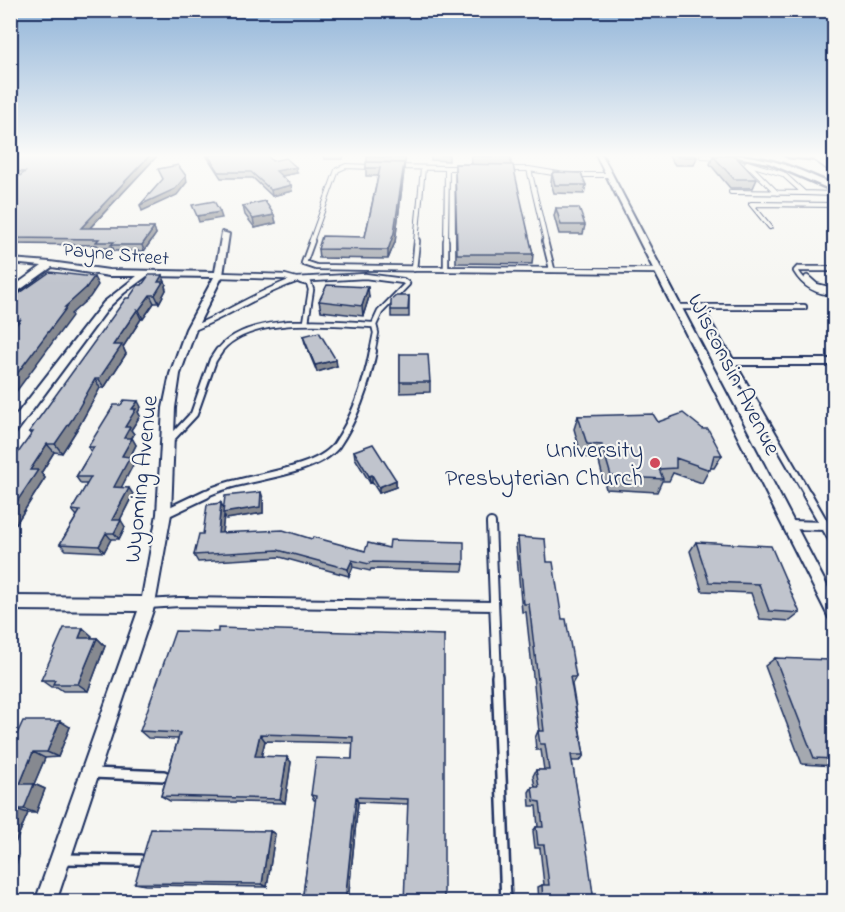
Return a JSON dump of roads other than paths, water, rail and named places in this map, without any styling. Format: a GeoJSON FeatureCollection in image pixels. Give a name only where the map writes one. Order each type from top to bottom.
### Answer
{"type":"FeatureCollection","features":[{"type":"Feature","properties":{"kind":"street","name":"Wisconsin Avenue"},"geometry":{"type":"LineString","coordinates":[[621,198],[834,613]]}},
{"type":"Feature","properties":{"kind":"street","name":"Wyoming Avenue"},"geometry":{"type":"LineString","coordinates":[[45,902],[148,604],[164,514],[166,443],[175,374],[191,329],[219,275],[225,234]]}},
{"type":"Feature","properties":{"kind":"street","name":"Payne Street"},"geometry":{"type":"LineString","coordinates":[[10,261],[50,264],[84,270],[219,275]]}},
{"type":"Feature","properties":{"kind":"street"},"geometry":{"type":"LineString","coordinates":[[10,294],[50,264]]}},
{"type":"Feature","properties":{"kind":"street"},"geometry":{"type":"LineString","coordinates":[[10,432],[107,304],[144,274]]}},
{"type":"Feature","properties":{"kind":"street"},"geometry":{"type":"LineString","coordinates":[[10,603],[148,604]]}},
{"type":"Feature","properties":{"kind":"lane"},"geometry":{"type":"LineString","coordinates":[[327,198],[304,263],[316,267],[658,270]]}},
{"type":"Feature","properties":{"kind":"lane"},"geometry":{"type":"LineString","coordinates":[[414,268],[420,198]]}},
{"type":"Feature","properties":{"kind":"lane"},"geometry":{"type":"LineString","coordinates":[[446,269],[447,198]]}},
{"type":"Feature","properties":{"kind":"lane"},"geometry":{"type":"LineString","coordinates":[[536,198],[552,269]]}},
{"type":"Feature","properties":{"kind":"lane"},"geometry":{"type":"LineString","coordinates":[[809,198],[818,207]]}},
{"type":"Feature","properties":{"kind":"lane"},"geometry":{"type":"LineString","coordinates":[[770,226],[751,204],[802,204],[818,207],[832,205]]}},
{"type":"Feature","properties":{"kind":"lane"},"geometry":{"type":"LineString","coordinates":[[826,210],[832,205]]}},
{"type":"Feature","properties":{"kind":"lane"},"geometry":{"type":"LineString","coordinates":[[834,269],[798,269],[796,271],[812,289],[834,291]]}},
{"type":"Feature","properties":{"kind":"lane"},"geometry":{"type":"LineString","coordinates":[[219,275],[285,277],[309,283],[306,322]]}},
{"type":"Feature","properties":{"kind":"lane"},"geometry":{"type":"LineString","coordinates":[[164,514],[217,488],[301,467],[318,460],[335,447],[366,386],[376,333],[374,325],[380,312],[407,284],[403,281],[365,276],[296,280],[269,289],[216,319],[191,329]]}},
{"type":"Feature","properties":{"kind":"lane"},"geometry":{"type":"LineString","coordinates":[[678,307],[804,307]]}},
{"type":"Feature","properties":{"kind":"lane"},"geometry":{"type":"LineString","coordinates":[[699,307],[834,541]]}},
{"type":"Feature","properties":{"kind":"lane"},"geometry":{"type":"LineString","coordinates":[[166,443],[181,432],[195,415],[214,356],[222,345],[240,333],[306,322],[374,325]]}},
{"type":"Feature","properties":{"kind":"lane"},"geometry":{"type":"LineString","coordinates":[[731,362],[834,362]]}},
{"type":"Feature","properties":{"kind":"lane"},"geometry":{"type":"LineString","coordinates":[[491,524],[506,902]]}},
{"type":"Feature","properties":{"kind":"lane"},"geometry":{"type":"LineString","coordinates":[[789,525],[826,526]]}},
{"type":"Feature","properties":{"kind":"lane"},"geometry":{"type":"LineString","coordinates":[[148,604],[179,602],[494,606]]}},
{"type":"Feature","properties":{"kind":"lane"},"geometry":{"type":"LineString","coordinates":[[89,773],[164,776]]}},
{"type":"Feature","properties":{"kind":"lane"},"geometry":{"type":"LineString","coordinates":[[60,859],[140,860]]}},
{"type":"Feature","properties":{"kind":"place","name":"University Presbyterian Church"},"geometry":{"type":"Point","coordinates":[655,463]}}]}
